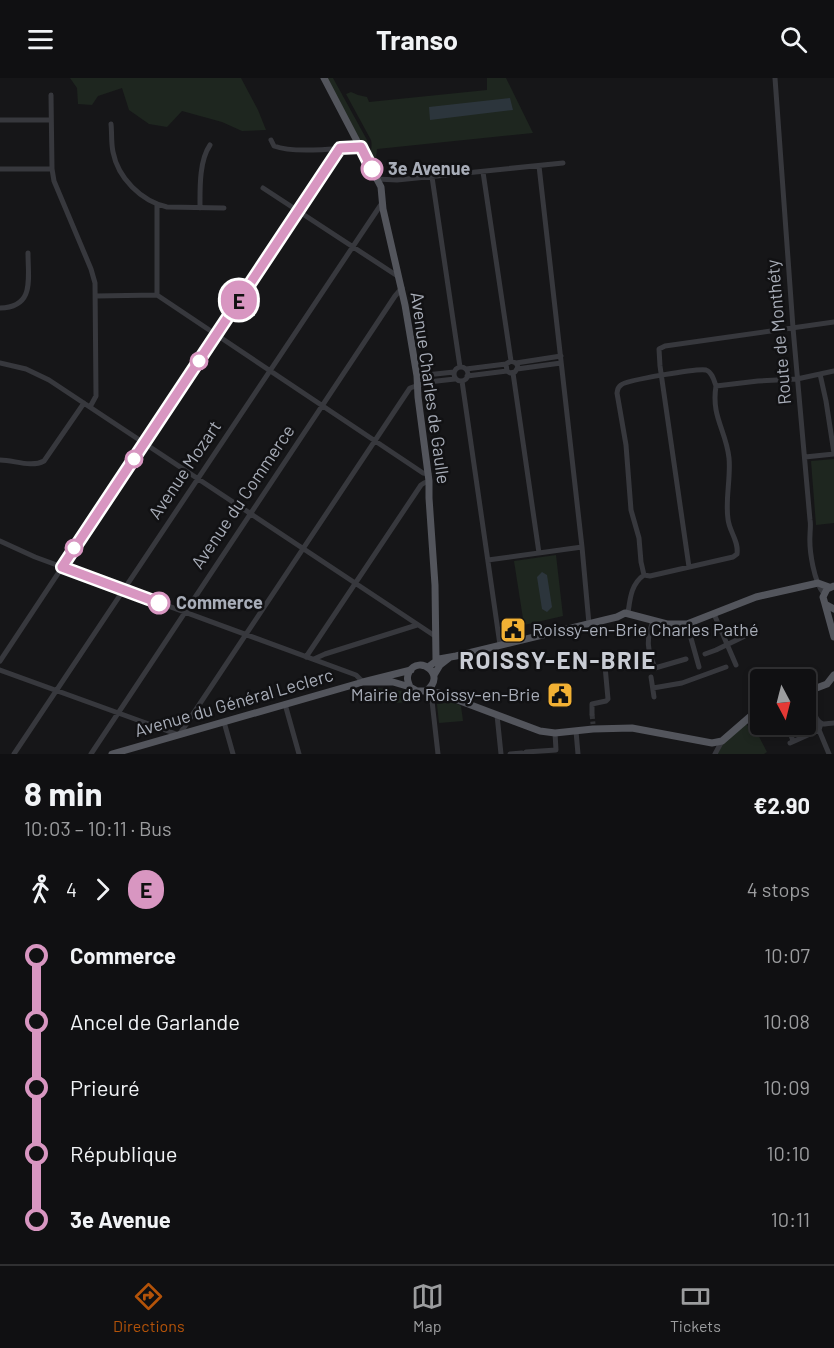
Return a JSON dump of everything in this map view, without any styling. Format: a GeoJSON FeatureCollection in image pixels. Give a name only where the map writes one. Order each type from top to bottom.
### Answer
{"type":"FeatureCollection","features":[{"type":"Feature","properties":{"kind":"main road","name":"Avenue Charles de Gaulle"},"geometry":{"type":"LineString","coordinates":[[324,78],[381,187],[382,203],[402,288],[417,376],[429,478],[435,585],[435,639],[438,663]]}},
{"type":"Feature","properties":{"kind":"main road"},"geometry":{"type":"LineString","coordinates":[[750,717],[714,749],[640,729],[593,726],[576,731],[555,733],[540,731],[442,694],[417,691],[410,687],[407,678],[411,670],[419,665],[428,667],[451,656],[620,617],[628,613],[667,624],[687,624],[747,600],[818,584],[829,589],[824,601],[833,631]]}},
{"type":"Feature","properties":{"kind":"main road"},"geometry":{"type":"LineString","coordinates":[[825,604],[834,609]]}},
{"type":"Feature","properties":{"kind":"main road"},"geometry":{"type":"LineString","coordinates":[[833,631],[834,614]]}},
{"type":"Feature","properties":{"kind":"main road"},"geometry":{"type":"LineString","coordinates":[[435,639],[445,654],[451,656]]}},
{"type":"Feature","properties":{"kind":"main road"},"geometry":{"type":"LineString","coordinates":[[429,691],[433,685],[438,663]]}},
{"type":"Feature","properties":{"kind":"main road"},"geometry":{"type":"LineString","coordinates":[[428,667],[434,675]]}},
{"type":"Feature","properties":{"kind":"main road","name":"Avenue du Général Leclerc"},"geometry":{"type":"LineString","coordinates":[[112,754],[411,670]]}},
{"type":"Feature","properties":{"kind":"main road"},"geometry":{"type":"LineString","coordinates":[[816,688],[827,684],[834,675]]}},
{"type":"Feature","properties":{"kind":"main road","name":"Avenue du Général Leclerc"},"geometry":{"type":"LineString","coordinates":[[363,682],[388,681],[410,687]]}},
{"type":"Feature","properties":{"kind":"street","name":"Route de Monthéty"},"geometry":{"type":"LineString","coordinates":[[775,78],[811,545],[818,584]]}},
{"type":"Feature","properties":{"kind":"street"},"geometry":{"type":"LineString","coordinates":[[51,95],[52,169],[57,191],[93,274],[96,296],[96,396],[90,407]]}},
{"type":"Feature","properties":{"kind":"street"},"geometry":{"type":"LineString","coordinates":[[0,120],[51,120]]}},
{"type":"Feature","properties":{"kind":"street"},"geometry":{"type":"LineString","coordinates":[[111,124],[112,150],[117,165],[135,190],[158,205],[176,208],[224,208]]}},
{"type":"Feature","properties":{"kind":"street"},"geometry":{"type":"LineString","coordinates":[[271,140],[274,146],[280,148],[361,147]]}},
{"type":"Feature","properties":{"kind":"street"},"geometry":{"type":"LineString","coordinates":[[200,208],[200,183],[205,155],[210,145]]}},
{"type":"Feature","properties":{"kind":"street"},"geometry":{"type":"LineString","coordinates":[[0,661],[340,148]]}},
{"type":"Feature","properties":{"kind":"street"},"geometry":{"type":"LineString","coordinates":[[377,179],[432,177],[563,163]]}},
{"type":"Feature","properties":{"kind":"street"},"geometry":{"type":"LineString","coordinates":[[539,166],[589,624]]}},
{"type":"Feature","properties":{"kind":"street"},"geometry":{"type":"LineString","coordinates":[[0,169],[52,169]]}},
{"type":"Feature","properties":{"kind":"street"},"geometry":{"type":"LineString","coordinates":[[483,172],[539,553]]}},
{"type":"Feature","properties":{"kind":"street"},"geometry":{"type":"LineString","coordinates":[[432,177],[463,368],[467,376]]}},
{"type":"Feature","properties":{"kind":"street"},"geometry":{"type":"LineString","coordinates":[[382,192],[397,180]]}},
{"type":"Feature","properties":{"kind":"street"},"geometry":{"type":"LineString","coordinates":[[263,188],[399,277]]}},
{"type":"Feature","properties":{"kind":"street","name":"Avenue Mozart"},"geometry":{"type":"LineString","coordinates":[[14,754],[382,203]]}},
{"type":"Feature","properties":{"kind":"street"},"geometry":{"type":"LineString","coordinates":[[157,295],[158,205]]}},
{"type":"Feature","properties":{"kind":"street"},"geometry":{"type":"LineString","coordinates":[[0,308],[17,305],[25,297],[28,286],[28,253]]}},
{"type":"Feature","properties":{"kind":"street","name":"Avenue du Commerce"},"geometry":{"type":"LineString","coordinates":[[91,754],[402,288]]}},
{"type":"Feature","properties":{"kind":"street"},"geometry":{"type":"LineString","coordinates":[[96,296],[157,295],[429,478],[421,486],[306,657]]}},
{"type":"Feature","properties":{"kind":"street"},"geometry":{"type":"LineString","coordinates":[[689,567],[659,351],[662,346],[834,322]]}},
{"type":"Feature","properties":{"kind":"street"},"geometry":{"type":"LineString","coordinates":[[417,376],[465,379],[467,376],[512,367],[561,360]]}},
{"type":"Feature","properties":{"kind":"street"},"geometry":{"type":"LineString","coordinates":[[0,363],[35,373],[84,403],[417,624],[435,639]]}},
{"type":"Feature","properties":{"kind":"street"},"geometry":{"type":"LineString","coordinates":[[463,368],[512,367]]}},
{"type":"Feature","properties":{"kind":"street"},"geometry":{"type":"LineString","coordinates":[[463,368],[457,377],[500,645]]}},
{"type":"Feature","properties":{"kind":"street"},"geometry":{"type":"LineString","coordinates":[[628,613],[636,582],[644,575],[649,576],[734,557],[737,552],[728,519],[728,449],[716,412],[716,386],[710,372],[705,370],[662,375],[624,383],[617,392],[626,448],[631,510],[639,538],[644,575]]}},
{"type":"Feature","properties":{"kind":"street"},"geometry":{"type":"LineString","coordinates":[[716,386],[797,379],[834,371]]}},
{"type":"Feature","properties":{"kind":"street"},"geometry":{"type":"LineString","coordinates":[[805,457],[834,454],[820,374]]}},
{"type":"Feature","properties":{"kind":"street"},"geometry":{"type":"LineString","coordinates":[[0,670],[179,735],[410,388],[457,377]]}},
{"type":"Feature","properties":{"kind":"street"},"geometry":{"type":"LineString","coordinates":[[0,460],[33,464],[44,461],[84,403]]}},
{"type":"Feature","properties":{"kind":"street"},"geometry":{"type":"LineString","coordinates":[[0,541],[25,554],[356,675],[363,682]]}},
{"type":"Feature","properties":{"kind":"street"},"geometry":{"type":"LineString","coordinates":[[488,560],[582,547]]}},
{"type":"Feature","properties":{"kind":"street"},"geometry":{"type":"LineString","coordinates":[[714,614],[736,666]]}},
{"type":"Feature","properties":{"kind":"street"},"geometry":{"type":"LineString","coordinates":[[653,621],[648,646],[655,668],[686,659]]}},
{"type":"Feature","properties":{"kind":"street"},"geometry":{"type":"LineString","coordinates":[[314,659],[417,624]]}},
{"type":"Feature","properties":{"kind":"street"},"geometry":{"type":"LineString","coordinates":[[687,624],[701,672]]}},
{"type":"Feature","properties":{"kind":"street"},"geometry":{"type":"LineString","coordinates":[[705,654],[750,634]]}},
{"type":"Feature","properties":{"kind":"street"},"geometry":{"type":"LineString","coordinates":[[592,714],[592,704],[606,702],[608,699],[605,667],[607,664],[628,662]]}},
{"type":"Feature","properties":{"kind":"street"},"geometry":{"type":"LineString","coordinates":[[653,688],[682,683],[701,672],[726,667]]}},
{"type":"Feature","properties":{"kind":"street"},"geometry":{"type":"LineString","coordinates":[[651,677],[654,697]]}},
{"type":"Feature","properties":{"kind":"street"},"geometry":{"type":"LineString","coordinates":[[429,691],[438,754]]}},
{"type":"Feature","properties":{"kind":"street"},"geometry":{"type":"LineString","coordinates":[[285,705],[299,754]]}},
{"type":"Feature","properties":{"kind":"street"},"geometry":{"type":"LineString","coordinates":[[497,715],[501,754]]}},
{"type":"Feature","properties":{"kind":"street"},"geometry":{"type":"LineString","coordinates":[[816,717],[821,723],[834,723]]}},
{"type":"Feature","properties":{"kind":"street"},"geometry":{"type":"LineString","coordinates":[[224,722],[233,754]]}},
{"type":"Feature","properties":{"kind":"street"},"geometry":{"type":"LineString","coordinates":[[821,723],[819,730],[829,754]]}},
{"type":"Feature","properties":{"kind":"street"},"geometry":{"type":"LineString","coordinates":[[576,731],[578,754]]}},
{"type":"Feature","properties":{"kind":"street"},"geometry":{"type":"LineString","coordinates":[[519,753],[556,750],[555,733]]}},
{"type":"Feature","properties":{"kind":"street"},"geometry":{"type":"LineString","coordinates":[[789,735],[791,742],[807,735]]}},
{"type":"Feature","properties":{"kind":"shaded area"},"geometry":{"type":"Polygon","coordinates":[[[70,78],[241,78],[266,130],[242,131],[222,122],[182,111],[167,127],[149,124],[129,110],[122,88],[98,96],[92,105],[78,104],[77,88],[70,78]]]}},
{"type":"Feature","properties":{"kind":"shaded area"},"geometry":{"type":"Polygon","coordinates":[[[327,78],[333,78],[367,140],[368,151],[366,151],[327,78]]]}},
{"type":"Feature","properties":{"kind":"shaded area"},"geometry":{"type":"Polygon","coordinates":[[[487,78],[506,78],[533,133],[377,149],[376,158],[371,158],[371,140],[346,94],[351,92],[367,97],[369,102],[487,90],[487,78]]]}},
{"type":"Feature","properties":{"kind":"shaded area"},"geometry":{"type":"Polygon","coordinates":[[[510,98],[513,110],[430,120],[429,107],[510,98]]]}},
{"type":"Feature","properties":{"kind":"shaded area"},"geometry":{"type":"Polygon","coordinates":[[[834,459],[834,523],[816,525],[811,461],[834,459]]]}},
{"type":"Feature","properties":{"kind":"shaded area"},"geometry":{"type":"Polygon","coordinates":[[[556,555],[563,616],[524,625],[514,561],[556,555]]]}},
{"type":"Feature","properties":{"kind":"shaded area"},"geometry":{"type":"Polygon","coordinates":[[[542,572],[547,575],[552,607],[547,612],[542,609],[537,577],[542,572]]]}},
{"type":"Feature","properties":{"kind":"shaded area"},"geometry":{"type":"Polygon","coordinates":[[[377,688],[415,695],[416,701],[382,702],[377,688]]]}},
{"type":"Feature","properties":{"kind":"shaded area"},"geometry":{"type":"Polygon","coordinates":[[[453,702],[461,706],[463,721],[439,723],[437,704],[453,702]]]}},
{"type":"Feature","properties":{"kind":"shaded area"},"geometry":{"type":"Polygon","coordinates":[[[746,724],[750,728],[750,735],[758,735],[767,752],[764,754],[715,754],[716,749],[746,724]]]}},
{"type":"Feature","properties":{"kind":"tunnel"},"geometry":{"type":"LineString","coordinates":[[592,714],[593,724]]}},
{"type":"Feature","properties":{"kind":"bus line","name":"E"},"geometry":{"type":"LineString","coordinates":[[159,603],[62,567],[340,148],[361,147],[372,169]]}},
{"type":"Feature","properties":{"kind":"place","name":"3e Avenue"},"geometry":{"type":"Point","coordinates":[372,169]}},
{"type":"Feature","properties":{"kind":"place","name":"Commerce"},"geometry":{"type":"Point","coordinates":[159,603]}},
{"type":"Feature","properties":{"kind":"place","name":"Roissy-en-Brie Charles Pathé"},"geometry":{"type":"Point","coordinates":[513,630]}},
{"type":"Feature","properties":{"kind":"place","name":"Mairie de Roissy-en-Brie"},"geometry":{"type":"Point","coordinates":[560,695]}},
{"type":"Feature","properties":{"kind":"district","name":"ROISSY-EN-BRIE"},"geometry":{"type":"Point","coordinates":[558,661]}}]}
